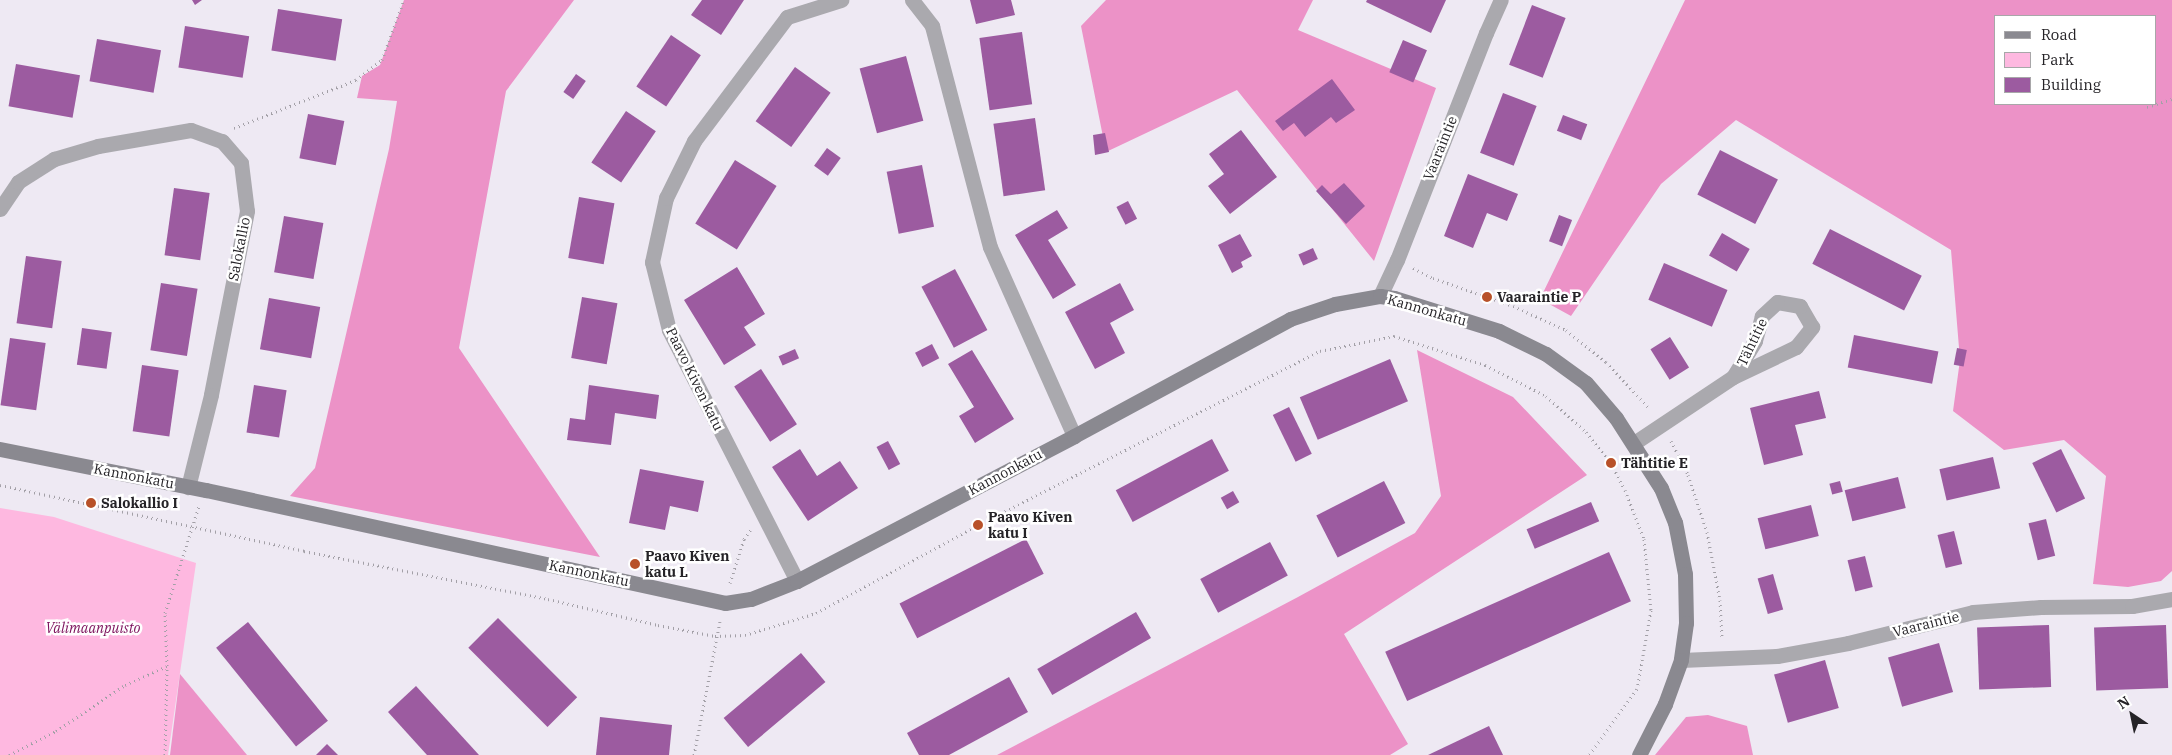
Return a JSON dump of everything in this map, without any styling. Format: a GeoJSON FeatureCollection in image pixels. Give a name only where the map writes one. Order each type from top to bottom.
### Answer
{"type":"FeatureCollection","features":[{"type":"Feature","properties":{"kind":"street","name":"Paavo Kiven katu"},"geometry":{"type":"LineString","coordinates":[[797,581],[668,330],[652,262],[666,198],[694,141],[787,17],[841,0]]}},
{"type":"Feature","properties":{"kind":"street"},"geometry":{"type":"LineString","coordinates":[[912,0],[932,26],[990,247],[1074,436]]}},
{"type":"Feature","properties":{"kind":"street","name":"Vaaraintie"},"geometry":{"type":"LineString","coordinates":[[1380,296],[1397,260],[1486,33],[1501,0]]}},
{"type":"Feature","properties":{"kind":"street","name":"Salokallio"},"geometry":{"type":"LineString","coordinates":[[0,209],[18,182],[54,159],[98,146],[191,130],[222,141],[241,163],[247,210],[211,395],[188,487]]}},
{"type":"Feature","properties":{"kind":"street","name":"Kannonkatu"},"geometry":{"type":"LineString","coordinates":[[0,449],[206,490],[725,602],[751,599],[797,581],[1074,436],[1290,319],[1335,304],[1380,296],[1394,298],[1499,331],[1546,354],[1586,383],[1616,418],[1661,488],[1675,522],[1686,574],[1686,623],[1681,660],[1665,704],[1639,755]]}},
{"type":"Feature","properties":{"kind":"street","name":"Tähtitie"},"geometry":{"type":"LineString","coordinates":[[1634,444],[1733,378],[1796,347],[1812,327],[1800,306],[1777,302],[1762,316],[1755,341],[1733,378]]}},
{"type":"Feature","properties":{"kind":"street","name":"Vaaraintie"},"geometry":{"type":"LineString","coordinates":[[1681,660],[1777,656],[1848,643],[1973,612],[2041,607],[2132,606],[2172,599]]}},
{"type":"Feature","properties":{"kind":"path"},"geometry":{"type":"LineString","coordinates":[[222,141],[235,126],[356,80],[382,60],[404,0]]}},
{"type":"Feature","properties":{"kind":"path"},"geometry":{"type":"LineString","coordinates":[[2157,104],[2172,99]]}},
{"type":"Feature","properties":{"kind":"path"},"geometry":{"type":"LineString","coordinates":[[2147,107],[2153,105]]}},
{"type":"Feature","properties":{"kind":"path"},"geometry":{"type":"LineString","coordinates":[[164,755],[167,666],[165,613],[192,525],[206,490]]}},
{"type":"Feature","properties":{"kind":"path"},"geometry":{"type":"LineString","coordinates":[[694,755],[715,636],[744,539],[761,512]]}},
{"type":"Feature","properties":{"kind":"path"},"geometry":{"type":"LineString","coordinates":[[10,755],[56,731],[125,685],[167,666]]}},
{"type":"Feature","properties":{"kind":"green space","name":"Välimaanpuisto"},"geometry":{"type":"Polygon","coordinates":[[[0,508],[54,517],[196,563],[168,755],[0,755],[0,508]]]}},
{"type":"Feature","properties":{"kind":"shaded area"},"geometry":{"type":"Polygon","coordinates":[[[404,0],[574,0],[506,91],[459,348],[600,557],[290,496],[315,468],[389,149],[397,101],[357,98],[362,76],[380,65],[404,0]]]}},
{"type":"Feature","properties":{"kind":"shaded area"},"geometry":{"type":"Polygon","coordinates":[[[1106,0],[1313,0],[1298,30],[1436,88],[1374,261],[1237,90],[1106,152],[1081,26],[1106,0]]]}},
{"type":"Feature","properties":{"kind":"shaded area"},"geometry":{"type":"Polygon","coordinates":[[[1685,0],[2172,0],[2172,571],[2161,581],[2128,587],[2093,584],[2106,476],[2064,440],[2004,450],[1953,411],[1960,360],[1951,250],[1736,120],[1661,184],[1571,316],[1540,299],[1685,0]]]}},
{"type":"Feature","properties":{"kind":"shaded area"},"geometry":{"type":"Polygon","coordinates":[[[1417,350],[1513,397],[1587,475],[1344,634],[1408,744],[1390,755],[997,755],[1298,597],[1415,533],[1441,496],[1417,350]]]}},
{"type":"Feature","properties":{"kind":"shaded area"},"geometry":{"type":"Polygon","coordinates":[[[180,674],[247,755],[170,755],[180,674]]]}},
{"type":"Feature","properties":{"kind":"shaded area"},"geometry":{"type":"Polygon","coordinates":[[[1708,715],[1747,726],[1753,755],[1655,755],[1686,717],[1708,715]]]}},
{"type":"Feature","properties":{"kind":"building"},"geometry":{"type":"Polygon","coordinates":[[[192,0],[202,0],[195,5],[192,0]]]}},
{"type":"Feature","properties":{"kind":"building"},"geometry":{"type":"Polygon","coordinates":[[[702,0],[744,0],[721,35],[691,15],[702,0]]]}},
{"type":"Feature","properties":{"kind":"building"},"geometry":{"type":"Polygon","coordinates":[[[970,0],[1011,0],[1015,15],[976,24],[970,0]]]}},
{"type":"Feature","properties":{"kind":"building"},"geometry":{"type":"Polygon","coordinates":[[[1367,0],[1446,0],[1431,33],[1366,2],[1367,0]]]}},
{"type":"Feature","properties":{"kind":"building"},"geometry":{"type":"Polygon","coordinates":[[[1532,5],[1566,18],[1543,78],[1509,65],[1532,5]]]}},
{"type":"Feature","properties":{"kind":"building"},"geometry":{"type":"Polygon","coordinates":[[[278,9],[342,19],[336,61],[271,50],[278,9]]]}},
{"type":"Feature","properties":{"kind":"building"},"geometry":{"type":"Polygon","coordinates":[[[185,26],[249,36],[243,78],[178,67],[185,26]]]}},
{"type":"Feature","properties":{"kind":"building"},"geometry":{"type":"Polygon","coordinates":[[[1022,32],[1032,104],[990,110],[979,38],[1022,32]]]}},
{"type":"Feature","properties":{"kind":"building"},"geometry":{"type":"Polygon","coordinates":[[[671,35],[701,55],[666,107],[636,86],[671,35]]]}},
{"type":"Feature","properties":{"kind":"building"},"geometry":{"type":"Polygon","coordinates":[[[97,39],[161,50],[154,93],[90,81],[97,39]]]}},
{"type":"Feature","properties":{"kind":"building"},"geometry":{"type":"Polygon","coordinates":[[[1403,40],[1427,50],[1413,82],[1389,72],[1403,40]]]}},
{"type":"Feature","properties":{"kind":"building"},"geometry":{"type":"Polygon","coordinates":[[[906,56],[923,121],[877,133],[860,68],[906,56]]]}},
{"type":"Feature","properties":{"kind":"building"},"geometry":{"type":"Polygon","coordinates":[[[16,64],[80,75],[73,118],[9,106],[16,64]]]}},
{"type":"Feature","properties":{"kind":"building"},"geometry":{"type":"Polygon","coordinates":[[[795,67],[831,93],[791,147],[756,121],[795,67]]]}},
{"type":"Feature","properties":{"kind":"building"},"geometry":{"type":"Polygon","coordinates":[[[576,74],[586,81],[573,99],[563,92],[576,74]]]}},
{"type":"Feature","properties":{"kind":"building"},"geometry":{"type":"Polygon","coordinates":[[[1332,79],[1355,110],[1336,123],[1331,117],[1305,137],[1294,123],[1283,131],[1275,121],[1332,79]]]}},
{"type":"Feature","properties":{"kind":"building"},"geometry":{"type":"Polygon","coordinates":[[[1503,93],[1537,106],[1514,166],[1480,153],[1503,93]]]}},
{"type":"Feature","properties":{"kind":"building"},"geometry":{"type":"Polygon","coordinates":[[[626,111],[656,131],[621,183],[591,162],[626,111]]]}},
{"type":"Feature","properties":{"kind":"building"},"geometry":{"type":"Polygon","coordinates":[[[308,114],[344,121],[336,165],[299,158],[308,114]]]}},
{"type":"Feature","properties":{"kind":"building"},"geometry":{"type":"Polygon","coordinates":[[[1563,115],[1587,124],[1581,140],[1557,131],[1563,115]]]}},
{"type":"Feature","properties":{"kind":"building"},"geometry":{"type":"Polygon","coordinates":[[[1035,118],[1045,190],[1004,196],[993,124],[1035,118]]]}},
{"type":"Feature","properties":{"kind":"building"},"geometry":{"type":"Polygon","coordinates":[[[1241,130],[1277,177],[1230,214],[1208,186],[1224,174],[1209,154],[1241,130]]]}},
{"type":"Feature","properties":{"kind":"building"},"geometry":{"type":"Polygon","coordinates":[[[1105,133],[1109,152],[1095,155],[1093,135],[1105,133]]]}},
{"type":"Feature","properties":{"kind":"building"},"geometry":{"type":"Polygon","coordinates":[[[827,148],[841,158],[828,176],[814,166],[827,148]]]}},
{"type":"Feature","properties":{"kind":"building"},"geometry":{"type":"Polygon","coordinates":[[[1720,150],[1778,180],[1755,224],[1697,195],[1720,150]]]}},
{"type":"Feature","properties":{"kind":"building"},"geometry":{"type":"Polygon","coordinates":[[[735,160],[777,186],[737,250],[695,224],[735,160]]]}},
{"type":"Feature","properties":{"kind":"building"},"geometry":{"type":"Polygon","coordinates":[[[922,165],[934,227],[899,234],[887,172],[922,165]]]}},
{"type":"Feature","properties":{"kind":"building"},"geometry":{"type":"Polygon","coordinates":[[[1468,174],[1518,194],[1507,221],[1487,213],[1473,248],[1444,236],[1468,174]]]}},
{"type":"Feature","properties":{"kind":"building"},"geometry":{"type":"Polygon","coordinates":[[[1344,183],[1365,206],[1346,224],[1316,191],[1322,185],[1331,194],[1344,183]]]}},
{"type":"Feature","properties":{"kind":"building"},"geometry":{"type":"Polygon","coordinates":[[[174,188],[210,193],[200,260],[165,255],[174,188]]]}},
{"type":"Feature","properties":{"kind":"building"},"geometry":{"type":"Polygon","coordinates":[[[579,197],[614,203],[604,264],[568,258],[579,197]]]}},
{"type":"Feature","properties":{"kind":"building"},"geometry":{"type":"Polygon","coordinates":[[[1128,201],[1137,219],[1125,225],[1116,207],[1128,201]]]}},
{"type":"Feature","properties":{"kind":"building"},"geometry":{"type":"Polygon","coordinates":[[[1057,210],[1068,228],[1048,240],[1076,285],[1053,299],[1015,235],[1057,210]]]}},
{"type":"Feature","properties":{"kind":"building"},"geometry":{"type":"Polygon","coordinates":[[[1559,215],[1572,220],[1562,246],[1549,241],[1559,215]]]}},
{"type":"Feature","properties":{"kind":"building"},"geometry":{"type":"Polygon","coordinates":[[[284,216],[323,223],[313,279],[274,272],[284,216]]]}},
{"type":"Feature","properties":{"kind":"building"},"geometry":{"type":"Polygon","coordinates":[[[1830,229],[1922,276],[1904,311],[1812,264],[1830,229]]]}},
{"type":"Feature","properties":{"kind":"building"},"geometry":{"type":"Polygon","coordinates":[[[1722,233],[1750,249],[1737,272],[1709,256],[1722,233]]]}},
{"type":"Feature","properties":{"kind":"building"},"geometry":{"type":"Polygon","coordinates":[[[1240,234],[1252,256],[1241,262],[1243,267],[1232,273],[1218,245],[1240,234]]]}},
{"type":"Feature","properties":{"kind":"building"},"geometry":{"type":"Polygon","coordinates":[[[1313,248],[1318,259],[1303,265],[1298,255],[1313,248]]]}},
{"type":"Feature","properties":{"kind":"building"},"geometry":{"type":"Polygon","coordinates":[[[26,256],[62,261],[52,328],[17,323],[26,256]]]}},
{"type":"Feature","properties":{"kind":"building"},"geometry":{"type":"Polygon","coordinates":[[[1664,263],[1728,290],[1712,327],[1648,300],[1664,263]]]}},
{"type":"Feature","properties":{"kind":"building"},"geometry":{"type":"Polygon","coordinates":[[[737,267],[765,314],[744,327],[756,345],[724,365],[684,300],[737,267]]]}},
{"type":"Feature","properties":{"kind":"building"},"geometry":{"type":"Polygon","coordinates":[[[955,269],[987,330],[954,348],[921,287],[955,269]]]}},
{"type":"Feature","properties":{"kind":"building"},"geometry":{"type":"Polygon","coordinates":[[[161,283],[198,289],[187,356],[150,350],[161,283]]]}},
{"type":"Feature","properties":{"kind":"building"},"geometry":{"type":"Polygon","coordinates":[[[1120,283],[1134,310],[1110,323],[1125,353],[1095,369],[1065,312],[1120,283]]]}},
{"type":"Feature","properties":{"kind":"building"},"geometry":{"type":"Polygon","coordinates":[[[582,297],[617,303],[607,364],[571,358],[582,297]]]}},
{"type":"Feature","properties":{"kind":"building"},"geometry":{"type":"Polygon","coordinates":[[[269,298],[320,307],[311,358],[260,349],[269,298]]]}},
{"type":"Feature","properties":{"kind":"building"},"geometry":{"type":"Polygon","coordinates":[[[82,328],[112,332],[107,369],[77,365],[82,328]]]}},
{"type":"Feature","properties":{"kind":"building"},"geometry":{"type":"Polygon","coordinates":[[[1854,335],[1938,351],[1932,384],[1848,367],[1854,335]]]}},
{"type":"Feature","properties":{"kind":"building"},"geometry":{"type":"Polygon","coordinates":[[[1670,337],[1689,368],[1670,380],[1650,349],[1670,337]]]}},
{"type":"Feature","properties":{"kind":"building"},"geometry":{"type":"Polygon","coordinates":[[[10,338],[46,343],[36,410],[1,405],[10,338]]]}},
{"type":"Feature","properties":{"kind":"building"},"geometry":{"type":"Polygon","coordinates":[[[932,344],[939,358],[922,367],[915,353],[932,344]]]}},
{"type":"Feature","properties":{"kind":"building"},"geometry":{"type":"Polygon","coordinates":[[[1957,348],[1967,350],[1964,367],[1954,365],[1957,348]]]}},
{"type":"Feature","properties":{"kind":"building"},"geometry":{"type":"Polygon","coordinates":[[[795,349],[799,358],[783,365],[779,356],[795,349]]]}},
{"type":"Feature","properties":{"kind":"building"},"geometry":{"type":"Polygon","coordinates":[[[972,350],[1014,419],[975,443],[959,416],[974,407],[948,364],[972,350]]]}},
{"type":"Feature","properties":{"kind":"building"},"geometry":{"type":"Polygon","coordinates":[[[1390,359],[1408,401],[1318,440],[1300,397],[1390,359]]]}},
{"type":"Feature","properties":{"kind":"building"},"geometry":{"type":"Polygon","coordinates":[[[142,365],[179,370],[169,436],[133,431],[142,365]]]}},
{"type":"Feature","properties":{"kind":"building"},"geometry":{"type":"Polygon","coordinates":[[[761,369],[797,424],[770,442],[734,386],[761,369]]]}},
{"type":"Feature","properties":{"kind":"building"},"geometry":{"type":"Polygon","coordinates":[[[254,385],[287,390],[279,438],[246,432],[254,385]]]}},
{"type":"Feature","properties":{"kind":"building"},"geometry":{"type":"Polygon","coordinates":[[[589,385],[659,395],[656,419],[615,413],[611,445],[567,440],[570,418],[585,420],[589,385]]]}},
{"type":"Feature","properties":{"kind":"building"},"geometry":{"type":"Polygon","coordinates":[[[1819,391],[1826,418],[1795,425],[1803,455],[1764,465],[1750,408],[1819,391]]]}},
{"type":"Feature","properties":{"kind":"building"},"geometry":{"type":"Polygon","coordinates":[[[1289,407],[1312,454],[1296,462],[1273,415],[1289,407]]]}},
{"type":"Feature","properties":{"kind":"building"},"geometry":{"type":"Polygon","coordinates":[[[1212,439],[1229,471],[1133,522],[1116,490],[1212,439]]]}},
{"type":"Feature","properties":{"kind":"building"},"geometry":{"type":"Polygon","coordinates":[[[888,441],[900,464],[889,470],[877,447],[888,441]]]}},
{"type":"Feature","properties":{"kind":"building"},"geometry":{"type":"Polygon","coordinates":[[[800,449],[817,476],[840,461],[858,488],[808,521],[772,467],[800,449]]]}},
{"type":"Feature","properties":{"kind":"building"},"geometry":{"type":"Polygon","coordinates":[[[2061,449],[2085,498],[2056,512],[2032,463],[2061,449]]]}},
{"type":"Feature","properties":{"kind":"building"},"geometry":{"type":"Polygon","coordinates":[[[1993,457],[2000,488],[1947,501],[1939,469],[1993,457]]]}},
{"type":"Feature","properties":{"kind":"building"},"geometry":{"type":"Polygon","coordinates":[[[640,469],[704,481],[698,512],[670,506],[665,530],[629,523],[640,469]]]}},
{"type":"Feature","properties":{"kind":"building"},"geometry":{"type":"Polygon","coordinates":[[[1898,477],[1906,508],[1852,521],[1845,490],[1898,477]]]}},
{"type":"Feature","properties":{"kind":"building"},"geometry":{"type":"Polygon","coordinates":[[[1384,481],[1405,523],[1338,557],[1316,516],[1384,481]]]}},
{"type":"Feature","properties":{"kind":"building"},"geometry":{"type":"Polygon","coordinates":[[[1840,481],[1843,492],[1832,494],[1829,484],[1840,481]]]}},
{"type":"Feature","properties":{"kind":"building"},"geometry":{"type":"Polygon","coordinates":[[[1233,491],[1239,502],[1227,509],[1221,498],[1233,491]]]}},
{"type":"Feature","properties":{"kind":"building"},"geometry":{"type":"Polygon","coordinates":[[[1591,502],[1599,521],[1535,549],[1527,529],[1591,502]]]}},
{"type":"Feature","properties":{"kind":"building"},"geometry":{"type":"Polygon","coordinates":[[[1811,505],[1819,536],[1765,549],[1758,518],[1811,505]]]}},
{"type":"Feature","properties":{"kind":"building"},"geometry":{"type":"Polygon","coordinates":[[[2046,519],[2055,556],[2038,560],[2029,523],[2046,519]]]}},
{"type":"Feature","properties":{"kind":"building"},"geometry":{"type":"Polygon","coordinates":[[[1954,531],[1962,564],[1946,568],[1938,535],[1954,531]]]}},
{"type":"Feature","properties":{"kind":"building"},"geometry":{"type":"Polygon","coordinates":[[[1026,539],[1044,574],[917,638],[899,603],[1026,539]]]}},
{"type":"Feature","properties":{"kind":"building"},"geometry":{"type":"Polygon","coordinates":[[[1270,542],[1288,576],[1218,613],[1200,579],[1270,542]]]}},
{"type":"Feature","properties":{"kind":"building"},"geometry":{"type":"Polygon","coordinates":[[[1609,552],[1631,601],[1407,701],[1385,652],[1609,552]]]}},
{"type":"Feature","properties":{"kind":"building"},"geometry":{"type":"Polygon","coordinates":[[[1865,556],[1873,587],[1855,591],[1848,560],[1865,556]]]}},
{"type":"Feature","properties":{"kind":"building"},"geometry":{"type":"Polygon","coordinates":[[[1773,574],[1783,610],[1768,614],[1758,578],[1773,574]]]}},
{"type":"Feature","properties":{"kind":"building"},"geometry":{"type":"Polygon","coordinates":[[[1136,612],[1151,638],[1052,695],[1037,669],[1136,612]]]}},
{"type":"Feature","properties":{"kind":"building"},"geometry":{"type":"Polygon","coordinates":[[[498,618],[577,697],[547,727],[468,648],[498,618]]]}},
{"type":"Feature","properties":{"kind":"building"},"geometry":{"type":"Polygon","coordinates":[[[248,622],[328,721],[296,746],[216,648],[248,622]]]}},
{"type":"Feature","properties":{"kind":"building"},"geometry":{"type":"Polygon","coordinates":[[[2049,625],[2051,687],[1979,689],[1977,628],[2049,625]]]}},
{"type":"Feature","properties":{"kind":"building"},"geometry":{"type":"Polygon","coordinates":[[[2166,625],[2168,688],[2096,690],[2094,628],[2166,625]]]}},
{"type":"Feature","properties":{"kind":"building"},"geometry":{"type":"Polygon","coordinates":[[[1939,643],[1953,692],[1902,707],[1888,658],[1939,643]]]}},
{"type":"Feature","properties":{"kind":"building"},"geometry":{"type":"Polygon","coordinates":[[[801,653],[825,682],[748,747],[724,718],[801,653]]]}},
{"type":"Feature","properties":{"kind":"building"},"geometry":{"type":"Polygon","coordinates":[[[1825,660],[1839,708],[1788,723],[1774,675],[1825,660]]]}},
{"type":"Feature","properties":{"kind":"building"},"geometry":{"type":"Polygon","coordinates":[[[1009,677],[1028,712],[949,755],[919,755],[907,733],[1009,677]]]}},
{"type":"Feature","properties":{"kind":"building"},"geometry":{"type":"Polygon","coordinates":[[[416,686],[479,755],[427,755],[388,712],[416,686]]]}},
{"type":"Feature","properties":{"kind":"building"},"geometry":{"type":"Polygon","coordinates":[[[600,717],[672,725],[669,755],[596,755],[600,717]]]}},
{"type":"Feature","properties":{"kind":"building"},"geometry":{"type":"Polygon","coordinates":[[[1489,726],[1503,755],[1428,755],[1489,726]]]}},
{"type":"Feature","properties":{"kind":"building"},"geometry":{"type":"Polygon","coordinates":[[[327,744],[338,755],[316,755],[327,744]]]}},
{"type":"Feature","properties":{"kind":"place","name":"Vaaraintie P"},"geometry":{"type":"Point","coordinates":[1487,297]}},
{"type":"Feature","properties":{"kind":"place","name":"Tähtitie E"},"geometry":{"type":"Point","coordinates":[1611,463]}},
{"type":"Feature","properties":{"kind":"place","name":"Salokallio I"},"geometry":{"type":"Point","coordinates":[91,503]}},
{"type":"Feature","properties":{"kind":"place","name":"Paavo Kiven katu I"},"geometry":{"type":"Point","coordinates":[978,525]}},
{"type":"Feature","properties":{"kind":"place","name":"Paavo Kiven katu L"},"geometry":{"type":"Point","coordinates":[635,564]}}]}
